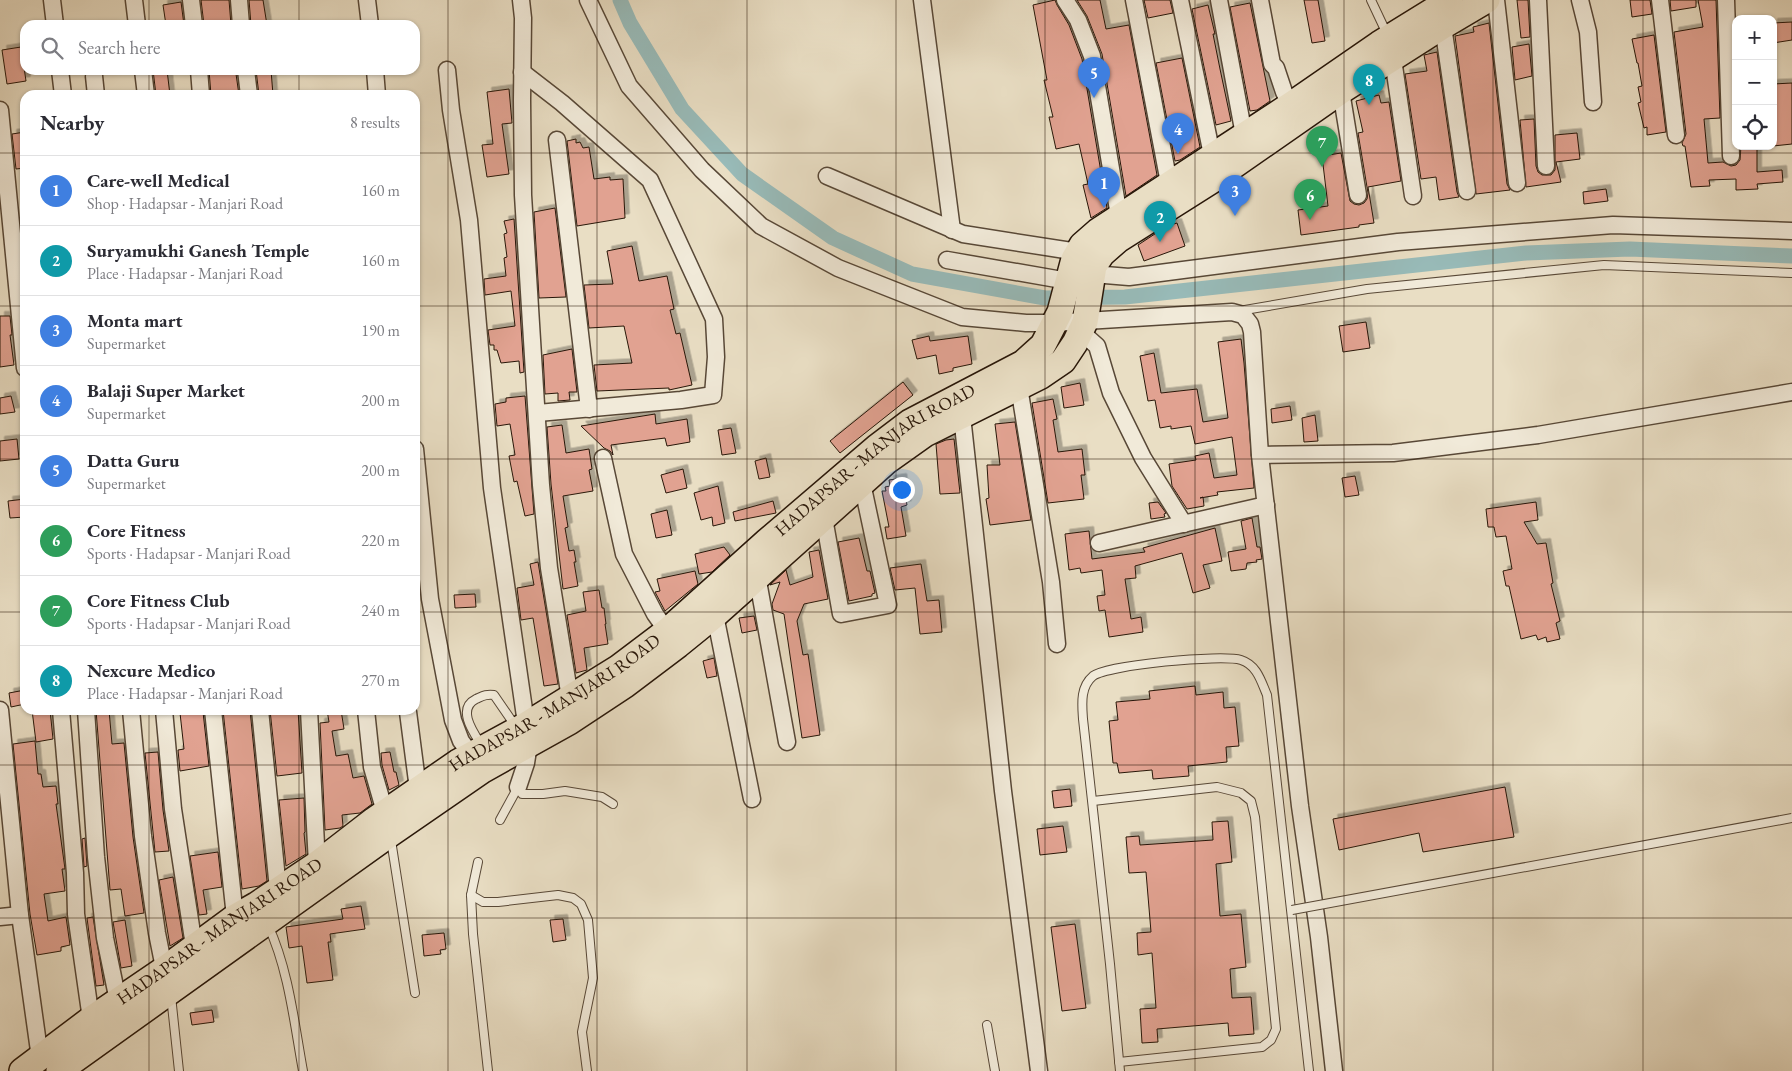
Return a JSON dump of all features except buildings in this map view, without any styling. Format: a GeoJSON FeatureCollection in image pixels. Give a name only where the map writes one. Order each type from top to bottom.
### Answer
{"type":"FeatureCollection","features":[{"type":"Feature","properties":{"kind":"main road"},"geometry":{"type":"LineString","coordinates":[[1084,281],[1102,254],[1118,240],[1216,178],[1289,117],[1450,0]]}},
{"type":"Feature","properties":{"kind":"main road"},"geometry":{"type":"LineString","coordinates":[[1084,281],[1074,259],[1082,245],[1119,216],[1244,135],[1289,117],[1342,91],[1389,46],[1443,26],[1486,0]]}},
{"type":"Feature","properties":{"kind":"main road","name":"HADAPSAR - MANJARI ROAD"},"geometry":{"type":"LineString","coordinates":[[755,566],[824,518],[887,461],[996,379],[1023,363],[1043,345],[1057,318],[1084,281]]}},
{"type":"Feature","properties":{"kind":"main road","name":"HADAPSAR - MANJARI ROAD"},"geometry":{"type":"LineString","coordinates":[[524,733],[569,722],[625,685],[678,645],[711,605],[755,566],[877,447],[910,422],[1019,387],[1041,376],[1063,361],[1075,343],[1084,322],[1084,281]]}},
{"type":"Feature","properties":{"kind":"main road","name":"HADAPSAR - MANJARI ROAD"},"geometry":{"type":"LineString","coordinates":[[40,1067],[91,1019],[118,1001],[166,980],[194,946],[253,915],[278,889],[388,823],[418,789],[524,733],[570,698],[618,668],[667,631],[711,605]]}},
{"type":"Feature","properties":{"kind":"main road","name":"HADAPSAR - MANJARI ROAD"},"geometry":{"type":"LineString","coordinates":[[40,1067],[166,980],[253,915],[479,758]]}},
{"type":"Feature","properties":{"kind":"street"},"geometry":{"type":"LineString","coordinates":[[52,0],[54,20]]}},
{"type":"Feature","properties":{"kind":"street"},"geometry":{"type":"LineString","coordinates":[[134,0],[136,20]]}},
{"type":"Feature","properties":{"kind":"street"},"geometry":{"type":"LineString","coordinates":[[191,0],[193,20]]}},
{"type":"Feature","properties":{"kind":"street"},"geometry":{"type":"LineString","coordinates":[[239,0],[241,20]]}},
{"type":"Feature","properties":{"kind":"street"},"geometry":{"type":"LineString","coordinates":[[367,0],[369,20]]}},
{"type":"Feature","properties":{"kind":"street"},"geometry":{"type":"LineString","coordinates":[[521,0],[523,18],[523,195],[541,485],[549,568],[570,698]]}},
{"type":"Feature","properties":{"kind":"street"},"geometry":{"type":"LineString","coordinates":[[588,0],[629,86],[702,170],[761,226],[838,268],[962,317],[1026,323],[1057,318],[1084,322],[1232,312],[1244,315],[1250,324],[1252,332],[1260,455],[1300,806],[1318,928],[1334,1071]]}},
{"type":"Feature","properties":{"kind":"street"},"geometry":{"type":"LineString","coordinates":[[922,0],[952,230]]}},
{"type":"Feature","properties":{"kind":"street"},"geometry":{"type":"LineString","coordinates":[[1065,0],[1078,20],[1092,56],[1119,216]]}},
{"type":"Feature","properties":{"kind":"street"},"geometry":{"type":"LineString","coordinates":[[1134,0],[1169,183]]}},
{"type":"Feature","properties":{"kind":"street"},"geometry":{"type":"LineString","coordinates":[[1180,0],[1212,155]]}},
{"type":"Feature","properties":{"kind":"street"},"geometry":{"type":"LineString","coordinates":[[1219,0],[1244,135]]}},
{"type":"Feature","properties":{"kind":"street"},"geometry":{"type":"LineString","coordinates":[[1260,0],[1272,64],[1269,68],[1270,74],[1289,117]]}},
{"type":"Feature","properties":{"kind":"street"},"geometry":{"type":"LineString","coordinates":[[1496,0],[1517,183]]}},
{"type":"Feature","properties":{"kind":"street"},"geometry":{"type":"LineString","coordinates":[[1538,0],[1546,166]]}},
{"type":"Feature","properties":{"kind":"street"},"geometry":{"type":"LineString","coordinates":[[1580,0],[1588,32],[1593,102]]}},
{"type":"Feature","properties":{"kind":"street"},"geometry":{"type":"LineString","coordinates":[[1660,0],[1676,134]]}},
{"type":"Feature","properties":{"kind":"street"},"geometry":{"type":"LineString","coordinates":[[1726,0],[1731,156]]}},
{"type":"Feature","properties":{"kind":"street"},"geometry":{"type":"LineString","coordinates":[[1443,26],[1467,191]]}},
{"type":"Feature","properties":{"kind":"street"},"geometry":{"type":"LineString","coordinates":[[1389,46],[1413,196]]}},
{"type":"Feature","properties":{"kind":"street"},"geometry":{"type":"LineString","coordinates":[[447,70],[451,110],[468,220],[492,488],[524,733],[526,763],[518,787]]}},
{"type":"Feature","properties":{"kind":"street"},"geometry":{"type":"LineString","coordinates":[[522,72],[562,103],[650,180],[714,319],[716,357],[713,394],[681,400],[538,414]]}},
{"type":"Feature","properties":{"kind":"street"},"geometry":{"type":"LineString","coordinates":[[61,75],[62,90]]}},
{"type":"Feature","properties":{"kind":"street"},"geometry":{"type":"LineString","coordinates":[[143,75],[145,90]]}},
{"type":"Feature","properties":{"kind":"street"},"geometry":{"type":"LineString","coordinates":[[199,75],[201,90]]}},
{"type":"Feature","properties":{"kind":"street"},"geometry":{"type":"LineString","coordinates":[[247,75],[248,90]]}},
{"type":"Feature","properties":{"kind":"street"},"geometry":{"type":"LineString","coordinates":[[376,75],[377,90]]}},
{"type":"Feature","properties":{"kind":"street"},"geometry":{"type":"LineString","coordinates":[[94,76],[95,90]]}},
{"type":"Feature","properties":{"kind":"street"},"geometry":{"type":"LineString","coordinates":[[1342,91],[1358,195]]}},
{"type":"Feature","properties":{"kind":"street"},"geometry":{"type":"LineString","coordinates":[[0,110],[20,316]]}},
{"type":"Feature","properties":{"kind":"street"},"geometry":{"type":"LineString","coordinates":[[558,140],[589,409]]}},
{"type":"Feature","properties":{"kind":"street"},"geometry":{"type":"LineString","coordinates":[[827,176],[964,234],[1078,252]]}},
{"type":"Feature","properties":{"kind":"street"},"geometry":{"type":"LineString","coordinates":[[947,260],[1084,281],[1398,242],[1613,225],[1792,231]]}},
{"type":"Feature","properties":{"kind":"street"},"geometry":{"type":"LineString","coordinates":[[1084,322],[1097,346],[1111,393],[1139,450],[1184,524]]}},
{"type":"Feature","properties":{"kind":"street"},"geometry":{"type":"LineString","coordinates":[[1019,387],[1051,582],[1056,644]]}},
{"type":"Feature","properties":{"kind":"street"},"geometry":{"type":"LineString","coordinates":[[1260,455],[1393,454],[1538,435],[1792,392]]}},
{"type":"Feature","properties":{"kind":"street"},"geometry":{"type":"LineString","coordinates":[[959,407],[1003,791],[1039,1071]]}},
{"type":"Feature","properties":{"kind":"street"},"geometry":{"type":"LineString","coordinates":[[604,458],[624,554],[655,614],[667,631]]}},
{"type":"Feature","properties":{"kind":"street"},"geometry":{"type":"LineString","coordinates":[[824,518],[841,614],[888,605],[862,483]]}},
{"type":"Feature","properties":{"kind":"street"},"geometry":{"type":"LineString","coordinates":[[420,499],[430,599],[453,720],[461,741],[479,758]]}},
{"type":"Feature","properties":{"kind":"street"},"geometry":{"type":"LineString","coordinates":[[1099,543],[1266,505]]}},
{"type":"Feature","properties":{"kind":"street"},"geometry":{"type":"LineString","coordinates":[[755,566],[787,742]]}},
{"type":"Feature","properties":{"kind":"street"},"geometry":{"type":"LineString","coordinates":[[711,605],[752,800]]}},
{"type":"Feature","properties":{"kind":"street"},"geometry":{"type":"LineString","coordinates":[[0,710],[20,915],[40,1067]]}},
{"type":"Feature","properties":{"kind":"street"},"geometry":{"type":"LineString","coordinates":[[61,715],[75,873],[76,914],[91,1019]]}},
{"type":"Feature","properties":{"kind":"street"},"geometry":{"type":"LineString","coordinates":[[86,715],[96,857],[106,938],[118,1001]]}},
{"type":"Feature","properties":{"kind":"street"},"geometry":{"type":"LineString","coordinates":[[131,715],[143,836],[166,980]]}},
{"type":"Feature","properties":{"kind":"street"},"geometry":{"type":"LineString","coordinates":[[164,715],[173,810],[194,946]]}},
{"type":"Feature","properties":{"kind":"street"},"geometry":{"type":"LineString","coordinates":[[214,715],[253,915]]}},
{"type":"Feature","properties":{"kind":"street"},"geometry":{"type":"LineString","coordinates":[[261,715],[278,889]]}},
{"type":"Feature","properties":{"kind":"street"},"geometry":{"type":"LineString","coordinates":[[309,715],[317,864]]}},
{"type":"Feature","properties":{"kind":"street"},"geometry":{"type":"LineString","coordinates":[[367,715],[372,767],[388,823]]}},
{"type":"Feature","properties":{"kind":"street"},"geometry":{"type":"LineString","coordinates":[[408,715],[418,789]]}},
{"type":"Feature","properties":{"kind":"street"},"geometry":{"type":"LineString","coordinates":[[0,917],[20,915]]}},
{"type":"Feature","properties":{"kind":"lane"},"geometry":{"type":"LineString","coordinates":[[1371,0],[1389,46]]}},
{"type":"Feature","properties":{"kind":"lane"},"geometry":{"type":"LineString","coordinates":[[1232,312],[1367,289],[1604,265],[1792,273]]}},
{"type":"Feature","properties":{"kind":"lane"},"geometry":{"type":"LineString","coordinates":[[1120,1071],[1082,701],[1084,688],[1093,676],[1109,670],[1206,658],[1241,660],[1257,671],[1267,695],[1309,1071]]}},
{"type":"Feature","properties":{"kind":"lane"},"geometry":{"type":"LineString","coordinates":[[479,758],[467,718],[467,708],[470,702],[487,694],[494,695],[524,733]]}},
{"type":"Feature","properties":{"kind":"lane"},"geometry":{"type":"LineString","coordinates":[[518,787],[522,794],[565,791],[602,797],[613,804]]}},
{"type":"Feature","properties":{"kind":"lane"},"geometry":{"type":"LineString","coordinates":[[500,820],[518,787]]}},
{"type":"Feature","properties":{"kind":"lane"},"geometry":{"type":"LineString","coordinates":[[1092,801],[1217,787],[1241,793],[1251,801],[1257,836],[1276,1029],[1271,1040],[1262,1047],[1119,1062]]}},
{"type":"Feature","properties":{"kind":"lane"},"geometry":{"type":"LineString","coordinates":[[1292,910],[1792,818]]}},
{"type":"Feature","properties":{"kind":"lane"},"geometry":{"type":"LineString","coordinates":[[388,823],[415,993]]}},
{"type":"Feature","properties":{"kind":"lane"},"geometry":{"type":"LineString","coordinates":[[478,862],[471,895],[473,934],[488,1071]]}},
{"type":"Feature","properties":{"kind":"lane"},"geometry":{"type":"LineString","coordinates":[[471,895],[483,902],[558,895],[573,898],[581,904],[588,920],[592,978],[582,1032],[587,1071]]}},
{"type":"Feature","properties":{"kind":"lane"},"geometry":{"type":"LineString","coordinates":[[253,915],[278,947],[286,976],[303,1071]]}},
{"type":"Feature","properties":{"kind":"lane"},"geometry":{"type":"LineString","coordinates":[[166,980],[179,1071]]}},
{"type":"Feature","properties":{"kind":"lane"},"geometry":{"type":"LineString","coordinates":[[987,1025],[995,1071]]}},
{"type":"Feature","properties":{"kind":"waterway"},"geometry":{"type":"LineString","coordinates":[[620,0],[630,23],[682,109],[742,174],[833,238],[912,274],[1045,298],[1125,297],[1526,253],[1630,249],[1792,256]]}},
{"type":"Feature","properties":{"kind":"place","name":"Datta Guru"},"geometry":{"type":"Point","coordinates":[1094,98]}},
{"type":"Feature","properties":{"kind":"place","name":"Nexcure Medico"},"geometry":{"type":"Point","coordinates":[1369,105]}},
{"type":"Feature","properties":{"kind":"place","name":"Balaji Super Market"},"geometry":{"type":"Point","coordinates":[1178,154]}},
{"type":"Feature","properties":{"kind":"place","name":"Core Fitness Club"},"geometry":{"type":"Point","coordinates":[1322,167]}},
{"type":"Feature","properties":{"kind":"place","name":"Care-well Medical"},"geometry":{"type":"Point","coordinates":[1104,208]}},
{"type":"Feature","properties":{"kind":"place","name":"Monta mart"},"geometry":{"type":"Point","coordinates":[1235,216]}},
{"type":"Feature","properties":{"kind":"place","name":"Core Fitness"},"geometry":{"type":"Point","coordinates":[1310,220]}},
{"type":"Feature","properties":{"kind":"place","name":"Suryamukhi Ganesh Temple"},"geometry":{"type":"Point","coordinates":[1160,242]}}]}
